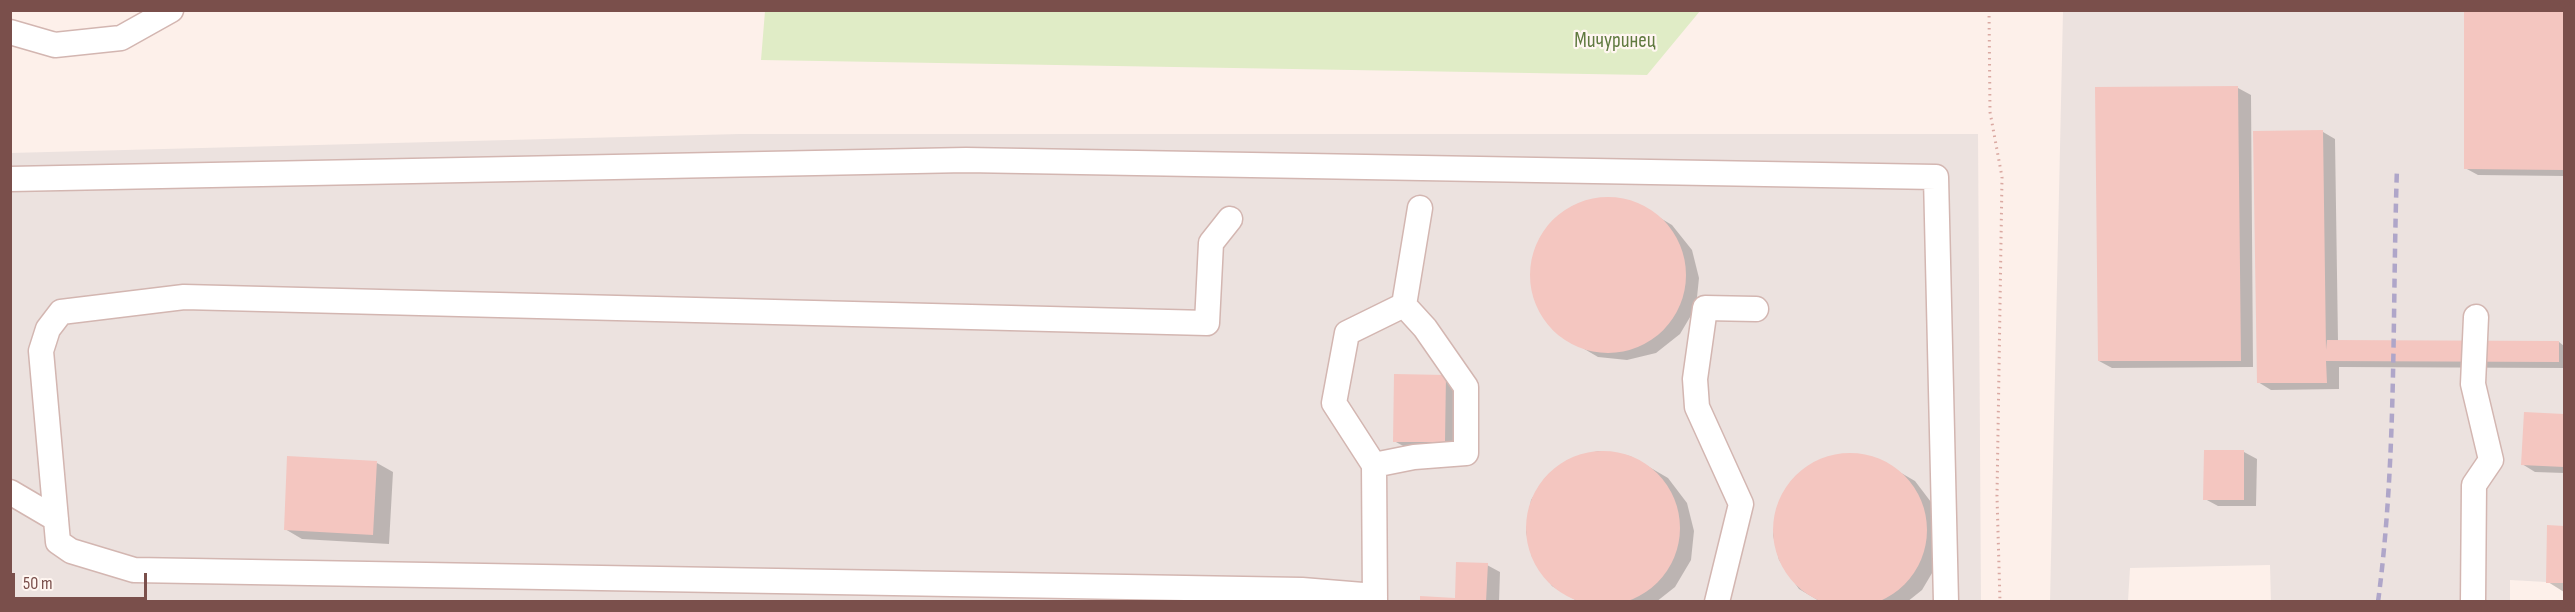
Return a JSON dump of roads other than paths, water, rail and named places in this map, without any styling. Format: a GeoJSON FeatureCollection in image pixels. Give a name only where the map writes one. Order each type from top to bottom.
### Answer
{"type":"FeatureCollection","features":[{"type":"Feature","properties":{"kind":"lane"},"geometry":{"type":"LineString","coordinates":[[10,32],[55,45],[121,39],[171,10]]}},
{"type":"Feature","properties":{"kind":"lane"},"geometry":{"type":"LineString","coordinates":[[10,179],[966,160],[1935,177],[1946,602]]}},
{"type":"Feature","properties":{"kind":"lane"},"geometry":{"type":"LineString","coordinates":[[1404,305],[1420,207]]}},
{"type":"Feature","properties":{"kind":"lane"},"geometry":{"type":"LineString","coordinates":[[1230,219],[1211,243],[1207,322],[184,297],[61,312],[48,329],[41,351],[58,542],[71,551],[134,570],[1302,590],[1375,599],[1374,465],[1334,403],[1347,333],[1404,305]]}},
{"type":"Feature","properties":{"kind":"lane"},"geometry":{"type":"LineString","coordinates":[[1374,465],[1414,457],[1467,453],[1466,387],[1425,328],[1404,305]]}},
{"type":"Feature","properties":{"kind":"lane"},"geometry":{"type":"LineString","coordinates":[[1717,602],[1741,504],[1697,407],[1695,379],[1705,309],[1756,309]]}},
{"type":"Feature","properties":{"kind":"lane"},"geometry":{"type":"LineString","coordinates":[[2474,602],[2474,485],[2491,460],[2473,384],[2476,317]]}},
{"type":"Feature","properties":{"kind":"lane"},"geometry":{"type":"LineString","coordinates":[[10,492],[56,519]]}},
{"type":"Feature","properties":{"kind":"railway"},"geometry":{"type":"LineString","coordinates":[[2378,602],[2391,440],[2397,168]]}},
{"type":"Feature","properties":{"kind":"park label","name":"Мичуринец"},"geometry":{"type":"Point","coordinates":[1615,42]}}]}
